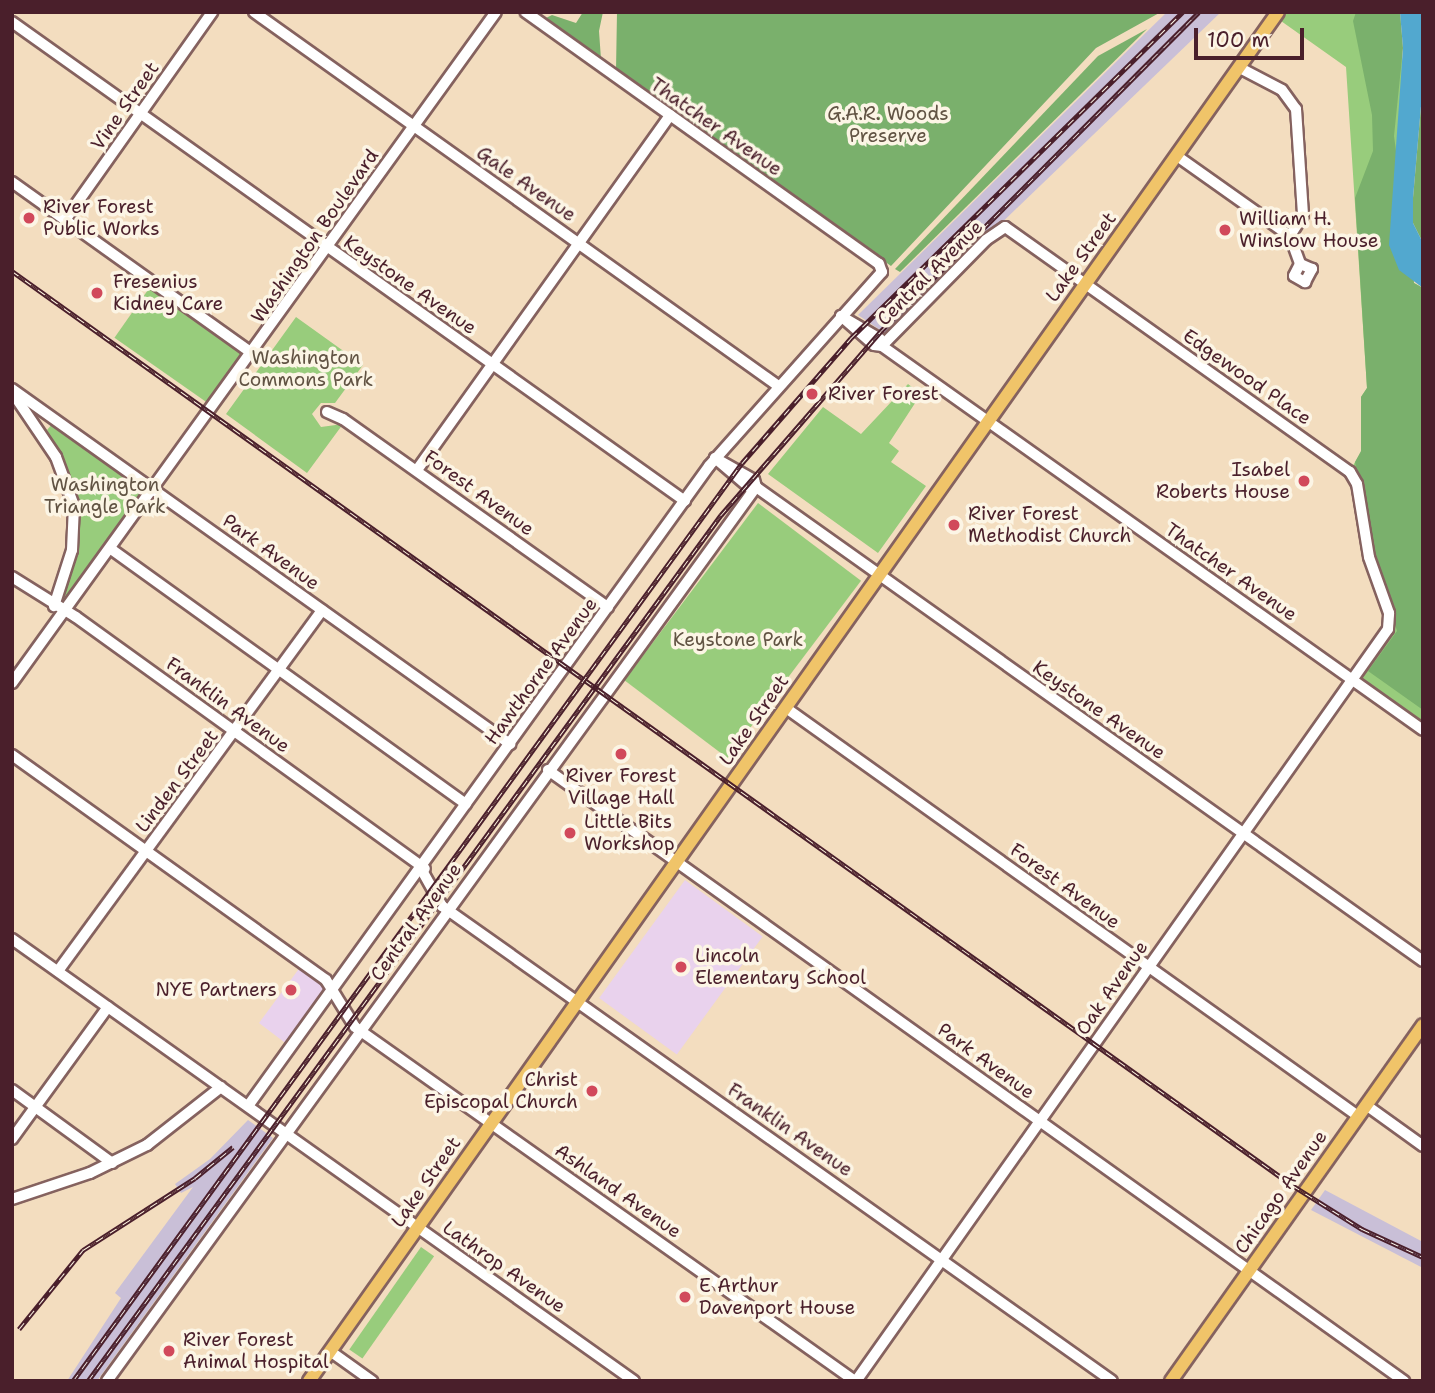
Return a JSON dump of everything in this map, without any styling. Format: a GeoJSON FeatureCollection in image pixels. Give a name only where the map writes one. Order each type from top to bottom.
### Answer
{"type":"FeatureCollection","features":[{"type":"Feature","properties":{"kind":"main road","name":"Lake Street"},"geometry":{"type":"LineString","coordinates":[[309,1381],[1278,12]]}},
{"type":"Feature","properties":{"kind":"main road","name":"Chicago Avenue"},"geometry":{"type":"LineString","coordinates":[[1171,1381],[1423,1025]]}},
{"type":"Feature","properties":{"kind":"street","name":"Vine Street"},"geometry":{"type":"LineString","coordinates":[[65,220],[212,12]]}},
{"type":"Feature","properties":{"kind":"street","name":"Gale Avenue"},"geometry":{"type":"LineString","coordinates":[[254,12],[777,385]]}},
{"type":"Feature","properties":{"kind":"street","name":"Washington Boulevard"},"geometry":{"type":"LineString","coordinates":[[12,683],[155,490],[496,12]]}},
{"type":"Feature","properties":{"kind":"street","name":"Thatcher Avenue"},"geometry":{"type":"LineString","coordinates":[[526,12],[879,264],[882,272]]}},
{"type":"Feature","properties":{"kind":"street","name":"Keystone Avenue"},"geometry":{"type":"LineString","coordinates":[[12,22],[685,501]]}},
{"type":"Feature","properties":{"kind":"street"},"geometry":{"type":"LineString","coordinates":[[1240,68],[1282,90],[1296,109],[1303,215],[1290,236]]}},
{"type":"Feature","properties":{"kind":"street"},"geometry":{"type":"LineString","coordinates":[[417,470],[670,116]]}},
{"type":"Feature","properties":{"kind":"street"},"geometry":{"type":"LineString","coordinates":[[1177,156],[1290,236],[1300,264]]}},
{"type":"Feature","properties":{"kind":"street"},"geometry":{"type":"LineString","coordinates":[[12,182],[253,354]]}},
{"type":"Feature","properties":{"kind":"street","name":"Edgewood Place"},"geometry":{"type":"LineString","coordinates":[[1003,226],[1354,477],[1368,558],[1389,613]]}},
{"type":"Feature","properties":{"kind":"street","name":"Central Avenue"},"geometry":{"type":"LineString","coordinates":[[882,346],[1003,226]]}},
{"type":"Feature","properties":{"kind":"street","name":"Hawthorne Avenue"},"geometry":{"type":"LineString","coordinates":[[247,1106],[715,458],[777,385],[882,272]]}},
{"type":"Feature","properties":{"kind":"street","name":"Thatcher Avenue"},"geometry":{"type":"LineString","coordinates":[[841,316],[880,339],[882,346],[1423,730]]}},
{"type":"Feature","properties":{"kind":"street"},"geometry":{"type":"LineString","coordinates":[[12,391],[56,457],[74,506],[72,550],[54,606]]}},
{"type":"Feature","properties":{"kind":"street","name":"Park Avenue"},"geometry":{"type":"LineString","coordinates":[[12,391],[510,744]]}},
{"type":"Feature","properties":{"kind":"street","name":"Forest Avenue"},"geometry":{"type":"LineString","coordinates":[[327,412],[417,470],[608,607]]}},
{"type":"Feature","properties":{"kind":"street","name":"Keystone Avenue"},"geometry":{"type":"LineString","coordinates":[[715,458],[721,467],[755,487],[1423,961]]}},
{"type":"Feature","properties":{"kind":"street","name":"Central Avenue"},"geometry":{"type":"LineString","coordinates":[[107,1381],[755,487]]}},
{"type":"Feature","properties":{"kind":"street"},"geometry":{"type":"LineString","coordinates":[[111,549],[466,804]]}},
{"type":"Feature","properties":{"kind":"street","name":"Franklin Avenue"},"geometry":{"type":"LineString","coordinates":[[12,577],[235,731],[420,867],[442,906],[448,907],[1112,1381]]}},
{"type":"Feature","properties":{"kind":"street","name":"Linden Street"},"geometry":{"type":"LineString","coordinates":[[58,971],[322,610]]}},
{"type":"Feature","properties":{"kind":"street","name":"Oak Avenue"},"geometry":{"type":"LineString","coordinates":[[855,1381],[1388,629],[1389,613]]}},
{"type":"Feature","properties":{"kind":"street","name":"Forest Avenue"},"geometry":{"type":"LineString","coordinates":[[786,708],[1149,967],[1362,1111],[1423,1146]]}},
{"type":"Feature","properties":{"kind":"street","name":"Ashland Avenue"},"geometry":{"type":"LineString","coordinates":[[12,755],[147,850],[332,988],[361,1029],[855,1381]]}},
{"type":"Feature","properties":{"kind":"street","name":"Park Avenue"},"geometry":{"type":"LineString","coordinates":[[548,770],[1404,1381]]}},
{"type":"Feature","properties":{"kind":"street","name":"Lathrop Avenue"},"geometry":{"type":"LineString","coordinates":[[12,939],[634,1381]]}},
{"type":"Feature","properties":{"kind":"street"},"geometry":{"type":"LineString","coordinates":[[12,1139],[108,1007]]}},
{"type":"Feature","properties":{"kind":"street"},"geometry":{"type":"LineString","coordinates":[[12,1199],[112,1163],[165,1133],[221,1087]]}},
{"type":"Feature","properties":{"kind":"street"},"geometry":{"type":"LineString","coordinates":[[12,1090],[112,1163]]}},
{"type":"Feature","properties":{"kind":"street"},"geometry":{"type":"LineString","coordinates":[[330,1351],[372,1381]]}},
{"type":"Feature","properties":{"kind":"shaded area"},"geometry":{"type":"Polygon","coordinates":[[[1167,12],[1221,12],[886,334],[858,315],[1167,12]]]}},
{"type":"Feature","properties":{"kind":"shaded area","name":"Lincoln Elementary School"},"geometry":{"type":"Polygon","coordinates":[[[685,880],[763,936],[677,1055],[599,998],[685,880]]]}},
{"type":"Feature","properties":{"kind":"shaded area"},"geometry":{"type":"Polygon","coordinates":[[[301,966],[323,983],[325,990],[288,1045],[259,1023],[301,966]]]}},
{"type":"Feature","properties":{"kind":"shaded area"},"geometry":{"type":"Polygon","coordinates":[[[248,1120],[273,1138],[97,1381],[67,1381],[121,1298],[115,1293],[193,1187],[181,1193],[175,1184],[210,1159],[248,1120]]]}},
{"type":"Feature","properties":{"kind":"shaded area"},"geometry":{"type":"Polygon","coordinates":[[[1325,1190],[1423,1242],[1423,1268],[1311,1210],[1325,1190]]]}},
{"type":"Feature","properties":{"kind":"green space"},"geometry":{"type":"Polygon","coordinates":[[[583,12],[603,12],[599,31],[601,59],[544,19],[552,15],[576,23],[583,12]]]}},
{"type":"Feature","properties":{"kind":"green space","name":"G.A.R. Woods Preserve"},"geometry":{"type":"Polygon","coordinates":[[[617,12],[1161,12],[1096,48],[891,266],[616,70],[617,12]]]}},
{"type":"Feature","properties":{"kind":"green space"},"geometry":{"type":"Polygon","coordinates":[[[1287,12],[1400,12],[1414,283],[1423,288],[1423,723],[1361,678],[1393,630],[1395,617],[1370,537],[1361,479],[1352,467],[1362,451],[1361,397],[1367,388],[1346,67],[1281,21],[1287,12]]]}},
{"type":"Feature","properties":{"kind":"green space"},"geometry":{"type":"Polygon","coordinates":[[[1356,12],[1400,12],[1403,48],[1394,136],[1414,283],[1423,288],[1423,710],[1368,671],[1397,631],[1374,559],[1355,462],[1361,451],[1361,397],[1367,388],[1355,198],[1373,151],[1372,115],[1353,21],[1356,12]]]}},
{"type":"Feature","properties":{"kind":"green space"},"geometry":{"type":"Polygon","coordinates":[[[1147,29],[900,272],[895,269],[1098,56],[1147,29]]]}},
{"type":"Feature","properties":{"kind":"green space"},"geometry":{"type":"Polygon","coordinates":[[[1423,83],[1423,243],[1413,223],[1413,198],[1423,83]]]}},
{"type":"Feature","properties":{"kind":"green space"},"geometry":{"type":"Polygon","coordinates":[[[150,287],[243,352],[207,403],[114,338],[150,287]]]}},
{"type":"Feature","properties":{"kind":"green space","name":"Washington Commons Park"},"geometry":{"type":"Polygon","coordinates":[[[296,317],[363,365],[335,403],[321,403],[312,414],[321,427],[343,424],[307,473],[226,414],[296,317]]]}},
{"type":"Feature","properties":{"kind":"green space"},"geometry":{"type":"Polygon","coordinates":[[[908,384],[921,394],[889,443],[899,451],[891,462],[926,486],[878,553],[768,474],[823,407],[861,434],[908,384]]]}},
{"type":"Feature","properties":{"kind":"green space","name":"Washington Triangle Park"},"geometry":{"type":"Polygon","coordinates":[[[53,423],[143,488],[144,493],[67,597],[63,594],[77,551],[78,517],[72,483],[47,430],[53,423]]]}},
{"type":"Feature","properties":{"kind":"green space","name":"Keystone Park"},"geometry":{"type":"Polygon","coordinates":[[[758,503],[861,581],[727,758],[624,680],[758,503]]]}},
{"type":"Feature","properties":{"kind":"green space"},"geometry":{"type":"Polygon","coordinates":[[[421,1247],[434,1256],[362,1359],[349,1349],[421,1247]]]}},
{"type":"Feature","properties":{"kind":"water"},"geometry":{"type":"Polygon","coordinates":[[[1400,12],[1423,12],[1423,83],[1413,223],[1423,243],[1423,288],[1399,270],[1389,245],[1403,48],[1400,12]]]}},
{"type":"Feature","properties":{"kind":"railway"},"geometry":{"type":"LineString","coordinates":[[73,1381],[742,463],[851,338],[1183,12]]}},
{"type":"Feature","properties":{"kind":"railway"},"geometry":{"type":"LineString","coordinates":[[88,1381],[721,515],[881,331],[1199,12]]}},
{"type":"Feature","properties":{"kind":"railway"},"geometry":{"type":"LineString","coordinates":[[12,271],[1292,1185],[1362,1229],[1423,1257]]}},
{"type":"Feature","properties":{"kind":"railway"},"geometry":{"type":"LineString","coordinates":[[19,1329],[83,1250],[195,1178],[233,1147]]}},
{"type":"Feature","properties":{"kind":"place","name":"River Forest Public Works"},"geometry":{"type":"Point","coordinates":[29,218]}},
{"type":"Feature","properties":{"kind":"place","name":"William H. Winslow House"},"geometry":{"type":"Point","coordinates":[1225,230]}},
{"type":"Feature","properties":{"kind":"place","name":"Fresenius Kidney Care"},"geometry":{"type":"Point","coordinates":[97,293]}},
{"type":"Feature","properties":{"kind":"place","name":"River Forest"},"geometry":{"type":"Point","coordinates":[812,394]}},
{"type":"Feature","properties":{"kind":"place","name":"Isabel Roberts House"},"geometry":{"type":"Point","coordinates":[1304,481]}},
{"type":"Feature","properties":{"kind":"place","name":"River Forest Methodist Church"},"geometry":{"type":"Point","coordinates":[954,525]}},
{"type":"Feature","properties":{"kind":"place","name":"River Forest Village Hall"},"geometry":{"type":"Point","coordinates":[621,754]}},
{"type":"Feature","properties":{"kind":"place","name":"Little Bits Workshop"},"geometry":{"type":"Point","coordinates":[570,833]}},
{"type":"Feature","properties":{"kind":"place","name":"Lincoln Elementary School"},"geometry":{"type":"Point","coordinates":[681,967]}},
{"type":"Feature","properties":{"kind":"place","name":"NYE Partners"},"geometry":{"type":"Point","coordinates":[291,990]}},
{"type":"Feature","properties":{"kind":"place","name":"Christ Episcopal Church"},"geometry":{"type":"Point","coordinates":[592,1091]}},
{"type":"Feature","properties":{"kind":"place","name":"E Arthur Davenport House"},"geometry":{"type":"Point","coordinates":[685,1297]}},
{"type":"Feature","properties":{"kind":"place","name":"River Forest Animal Hospital"},"geometry":{"type":"Point","coordinates":[169,1351]}}]}
